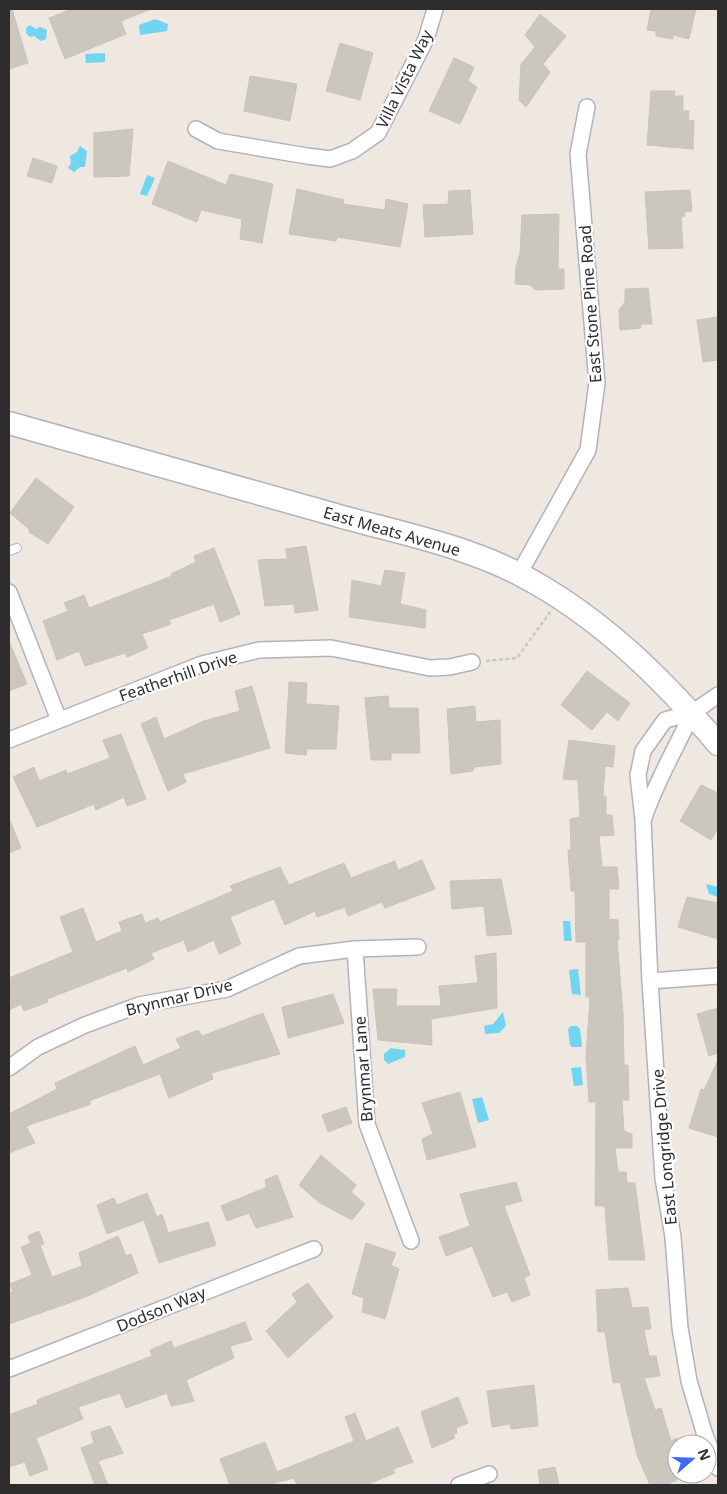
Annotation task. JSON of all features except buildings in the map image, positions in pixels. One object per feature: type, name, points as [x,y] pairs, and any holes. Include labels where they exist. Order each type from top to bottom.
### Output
[{"type":"street","name":"Villa Vista Way","points":[[196,129],[218,140],[307,156],[330,159],[352,152],[378,133],[426,39],[435,11]]},
{"type":"street","name":"East Stone Pine Road","points":[[519,574],[588,450],[597,383],[578,154],[587,107]]},
{"type":"street","name":"East Meats Avenue","points":[[9,423],[220,484],[464,551],[519,574],[562,599],[624,646],[692,713],[718,744]]},
{"type":"street","points":[[9,592],[59,720]]},
{"type":"street","name":"Featherhill Drive","points":[[9,740],[202,664],[259,650],[331,648],[430,668],[450,667],[472,662]]},
{"type":"street","points":[[692,713],[718,695]]},
{"type":"street","name":"East Longridge Drive","points":[[692,713],[665,720],[642,751],[638,775],[643,820],[650,981],[663,1178],[673,1237],[680,1328],[689,1381],[704,1432],[718,1468]]},
{"type":"street","name":"East Longridge Drive","points":[[643,820],[660,776],[679,742],[692,713]]},
{"type":"street","name":"Brynmar Drive","points":[[9,1068],[38,1046],[139,1005],[227,988],[299,956],[355,949],[418,947]]},
{"type":"street","name":"Brynmar Lane","points":[[355,949],[366,1124],[411,1241]]},
{"type":"street","points":[[650,981],[718,976]]},
{"type":"street","name":"Dodson Way","points":[[9,1369],[314,1249]]},
{"type":"street","points":[[459,1485],[489,1474]]},
{"type":"lane","points":[[9,551],[17,548]]},
{"type":"path","points":[[472,662],[516,658],[562,599]]},
{"type":"water","points":[[155,19],[168,24],[167,31],[140,35],[139,25]]},
{"type":"water","points":[[30,25],[36,29],[40,27],[47,30],[46,39],[41,41],[34,36],[30,37],[26,33],[26,28]]},
{"type":"water","points":[[105,53],[105,62],[86,63],[85,54]]},
{"type":"water","points":[[80,146],[87,151],[85,167],[80,167],[74,172],[68,168],[71,163],[70,156],[77,152]]},
{"type":"water","points":[[147,175],[155,178],[147,196],[140,194]]},
{"type":"water","points":[[706,884],[718,887],[718,897],[709,894]]},
{"type":"water","points":[[563,921],[570,921],[572,941],[564,941]]},
{"type":"water","points":[[578,969],[581,995],[572,994],[569,970]]},
{"type":"water","points":[[503,1012],[506,1026],[499,1033],[485,1034],[484,1026],[493,1024]]},
{"type":"water","points":[[571,1026],[577,1026],[580,1029],[582,1047],[572,1047],[570,1045],[568,1029]]},
{"type":"water","points":[[391,1048],[405,1050],[405,1057],[388,1064],[384,1060],[384,1054]]},
{"type":"water","points":[[581,1067],[583,1085],[574,1086],[571,1068]]},
{"type":"water","points":[[482,1097],[489,1120],[478,1123],[472,1099]]}]
